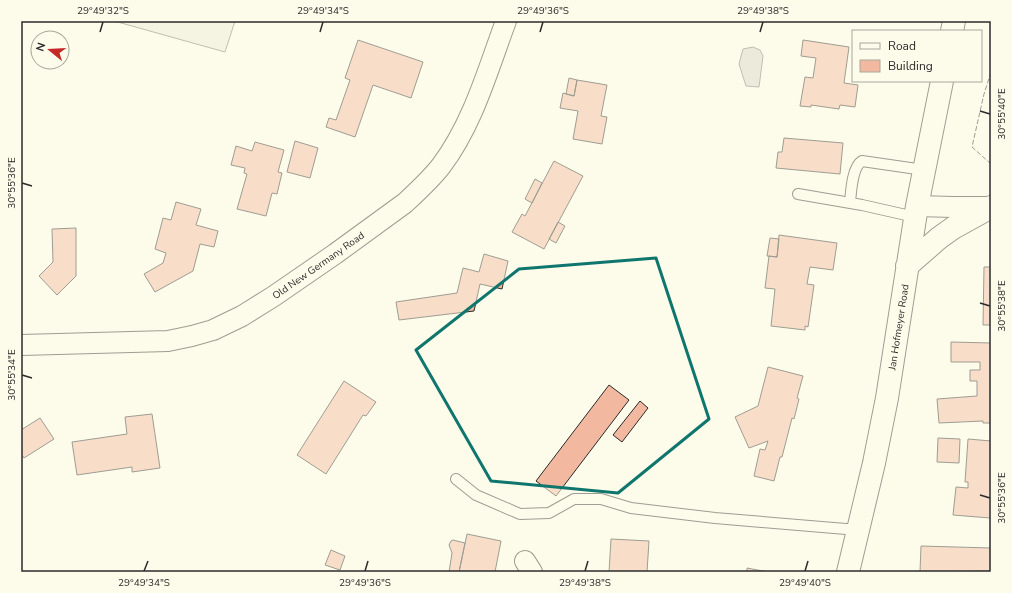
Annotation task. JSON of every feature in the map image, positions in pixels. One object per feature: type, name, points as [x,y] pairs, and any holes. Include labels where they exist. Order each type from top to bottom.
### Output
[{"type":"street","name":"Old New Germany Road","points":[[21,345],[168,341],[213,330],[242,316],[274,296],[405,203],[442,165],[458,140],[475,103],[506,21]]},
{"type":"street","name":"Jan Hofmeyer Road","points":[[848,572],[874,463],[887,398],[916,211],[942,82]]},
{"type":"street","points":[[916,211],[953,207],[991,207]]},
{"type":"street","points":[[907,266],[938,238],[991,207]]},
{"type":"lane","points":[[850,203],[855,172],[859,163],[862,161],[924,170]]},
{"type":"lane","points":[[798,194],[850,203],[916,211]]},
{"type":"lane","points":[[456,479],[476,495],[520,514],[549,512],[574,499],[601,499],[631,508],[715,518],[858,530]]},
{"type":"highlighted area","points":[[656,258],[709,419],[618,493],[491,481],[416,350],[519,269]]},
{"type":"shaded area","points":[[114,21],[235,21],[225,52]]},
{"type":"shaded area","points":[[753,47],[760,50],[763,56],[759,87],[746,86],[739,64],[743,49]]},
{"type":"building","points":[[358,40],[423,62],[411,98],[373,85],[355,137],[326,127],[329,118],[336,120],[350,80],[345,78]]},
{"type":"building","points":[[803,40],[849,47],[844,83],[858,85],[855,107],[840,105],[839,109],[811,105],[811,107],[800,106],[805,77],[813,78],[816,58],[801,56]]},
{"type":"building","points":[[569,78],[577,80],[574,96],[566,94]]},
{"type":"building","points":[[577,80],[607,85],[601,116],[607,117],[602,144],[573,139],[578,111],[560,108],[563,93],[574,96]]},
{"type":"building","points":[[784,138],[843,143],[840,174],[776,168],[778,152],[782,152]]},
{"type":"building","points":[[295,141],[318,148],[310,178],[287,172]]},
{"type":"building","points":[[255,142],[284,150],[278,172],[282,173],[277,194],[272,193],[266,216],[237,209],[247,174],[244,173],[245,168],[231,165],[236,146],[252,151]]},
{"type":"building","points":[[554,161],[583,176],[544,249],[512,232],[522,214],[525,216]]},
{"type":"building","points":[[535,179],[542,183],[532,203],[525,199]]},
{"type":"building","points":[[176,202],[201,209],[196,225],[218,231],[214,247],[200,244],[193,271],[155,292],[144,274],[163,263],[166,253],[155,249],[163,218],[171,220]]},
{"type":"building","points":[[558,222],[565,226],[556,243],[549,239]]},
{"type":"building","points":[[76,228],[76,276],[57,295],[39,276],[53,262],[52,229]]},
{"type":"building","points":[[779,235],[837,243],[833,270],[810,267],[807,284],[814,285],[808,327],[805,326],[805,330],[771,326],[775,289],[765,288],[769,256],[777,257]]},
{"type":"building","points":[[770,238],[779,239],[777,257],[767,256]]},
{"type":"building","points":[[484,254],[508,261],[502,289],[480,284],[474,311],[399,320],[396,302],[457,293],[463,268],[479,272]]},
{"type":"building","points":[[984,267],[991,267],[991,325],[983,325]]},
{"type":"building","points":[[951,342],[991,343],[991,423],[983,423],[983,421],[939,423],[937,399],[977,396],[977,381],[970,381],[970,370],[980,370],[980,362],[951,362]]},
{"type":"building","points":[[768,367],[803,376],[797,398],[799,399],[794,419],[792,418],[774,481],[754,476],[760,449],[765,450],[768,441],[749,448],[735,417],[758,406]]},
{"type":"building","points":[[344,381],[376,402],[366,416],[363,415],[326,474],[297,455]]},
{"type":"building","points":[[609,385],[629,400],[556,496],[536,481]]},
{"type":"building","points":[[640,401],[648,408],[622,442],[613,435]]},
{"type":"building","points":[[152,414],[160,468],[132,472],[132,467],[77,475],[72,442],[127,434],[125,417]]},
{"type":"building","points":[[40,418],[54,439],[24,458],[21,454],[21,430]]},
{"type":"building","points":[[938,438],[960,439],[959,463],[937,462]]},
{"type":"building","points":[[968,439],[991,441],[990,518],[953,515],[956,487],[968,488],[968,482],[965,482]]},
{"type":"building","points":[[467,534],[501,541],[495,572],[459,572]]},
{"type":"building","points":[[611,539],[649,541],[647,572],[609,572]]},
{"type":"building","points":[[453,540],[465,543],[459,572],[449,572],[452,553],[449,545]]},
{"type":"building","points":[[921,546],[991,548],[991,571],[920,572]]},
{"type":"building","points":[[331,550],[345,556],[340,570],[325,565]]},
{"type":"building","points":[[747,568],[768,572],[747,572]]},
{"type":"fence","points":[[991,72],[984,94],[972,147],[991,164]]}]
